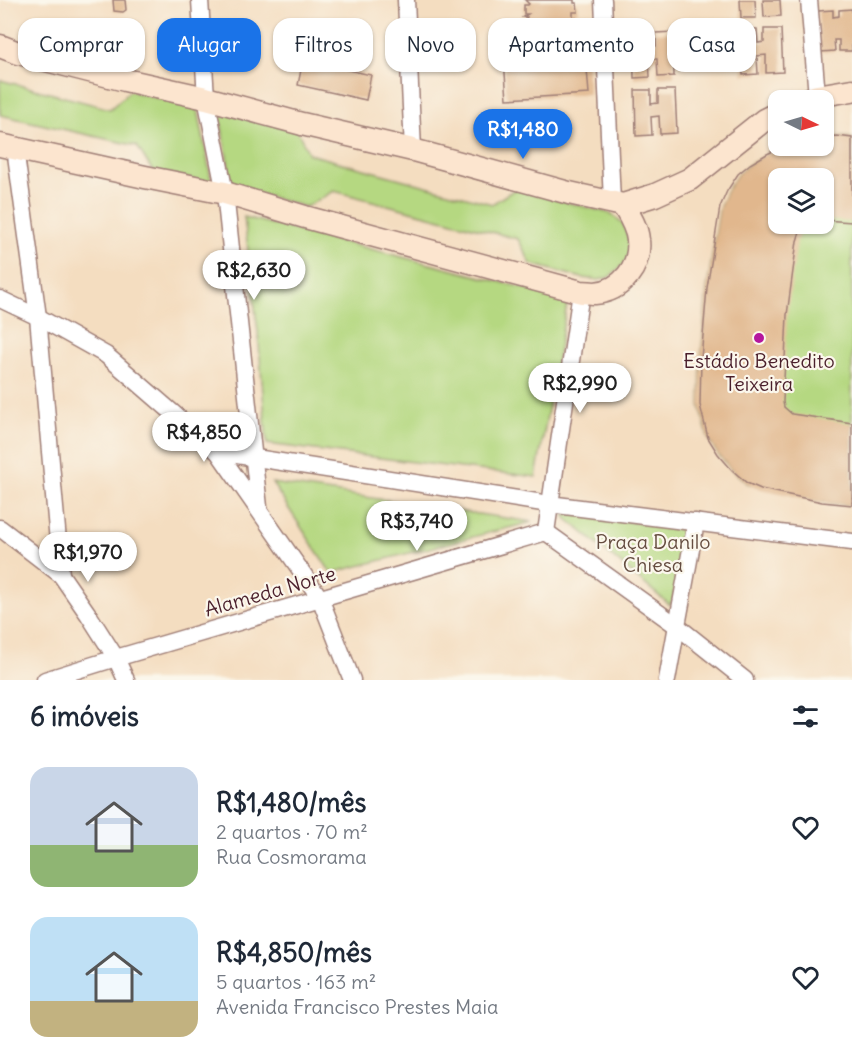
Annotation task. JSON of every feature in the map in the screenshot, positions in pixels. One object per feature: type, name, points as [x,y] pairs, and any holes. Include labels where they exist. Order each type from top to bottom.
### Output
[{"type":"main road","points":[[0,46],[60,64],[206,98],[302,124],[413,150],[569,193],[618,203],[655,195],[690,179],[768,118]]},
{"type":"main road","points":[[834,94],[852,90]]},
{"type":"main road","points":[[8,147],[225,193],[581,292],[596,293],[613,288],[623,282],[632,270],[638,255],[638,239],[634,224],[618,203]]},
{"type":"street","points":[[200,0],[206,98],[225,193],[259,511]]},
{"type":"street","points":[[406,0],[413,150]]},
{"type":"street","points":[[603,0],[618,203]]},
{"type":"street","points":[[809,0],[812,90]]},
{"type":"street","points":[[8,147],[38,317],[61,575]]},
{"type":"street","points":[[581,292],[546,532],[677,626],[745,680]]},
{"type":"street","points":[[0,299],[38,317],[106,355],[218,452],[320,598],[352,680]]},
{"type":"street","points":[[218,452],[549,504],[852,542]]},
{"type":"street","points":[[666,680],[696,522]]},
{"type":"street","points":[[0,528],[61,575],[116,658],[126,680]]},
{"type":"street","name":"Alameda Norte","points":[[45,680],[546,532]]},
{"type":"green space","points":[[0,80],[110,109],[130,91],[198,109],[212,184],[152,170],[137,146],[0,115]]},
{"type":"green space","points":[[219,111],[297,130],[309,154],[492,204],[515,189],[609,213],[623,223],[630,251],[625,263],[609,277],[599,280],[582,278],[531,264],[518,239],[334,191],[306,207],[232,186]]},
{"type":"green space","name":"Estádio Benedito Teixeira","points":[[834,136],[852,138],[852,505],[822,502],[747,483],[718,454],[708,438],[700,405],[707,288],[720,207],[738,174],[750,164],[768,154],[834,156]]},
{"type":"green space","points":[[244,217],[568,299],[536,477],[267,444],[258,332]]},
{"type":"green space","points":[[272,483],[532,522],[331,573]]},
{"type":"green space","name":"Praça Danilo Chiesa","points":[[563,513],[678,528],[685,532],[670,605],[567,519]]},
{"type":"building","points":[[113,0],[125,0],[126,10],[114,11]]},
{"type":"building","points":[[525,0],[574,0],[574,3],[577,3],[578,12],[573,12],[573,18],[523,17],[528,14],[524,14],[524,5],[529,4]]},
{"type":"building","points":[[740,0],[755,0],[756,18],[741,18]]},
{"type":"building","points":[[763,0],[780,0],[781,16],[764,17]]},
{"type":"building","points":[[852,9],[852,51],[839,51],[839,40],[834,40],[835,51],[820,52],[818,11],[833,10],[833,17],[839,16],[839,10]]},
{"type":"building","points":[[756,29],[758,43],[764,42],[764,29],[781,29],[783,72],[766,73],[766,55],[757,56],[758,74],[743,75],[743,72],[756,72]]},
{"type":"building","points":[[667,32],[667,72],[674,72],[674,76],[658,77],[657,59],[655,59],[656,33]]},
{"type":"building","points":[[301,72],[357,72],[371,75],[366,100],[298,85]]},
{"type":"building","points":[[505,72],[587,72],[589,94],[507,99]]},
{"type":"building","points":[[634,72],[650,72],[650,77],[634,78]]},
{"type":"building","points":[[635,90],[651,90],[651,104],[658,103],[658,90],[675,90],[677,133],[660,134],[659,116],[651,117],[652,135],[636,136]]},
{"type":"building","name":"Estádio Benedito Teixeira","points":[[834,136],[852,138],[852,222],[834,221],[834,168],[768,168],[768,234],[799,234],[787,315],[784,407],[792,414],[852,423],[852,505],[822,502],[761,489],[747,483],[718,454],[708,438],[700,405],[707,288],[720,207],[727,191],[738,174],[768,154],[768,156],[834,156]]},
{"type":"place","name":"Estádio Benedito Teixeira","points":[[759,338]]}]
